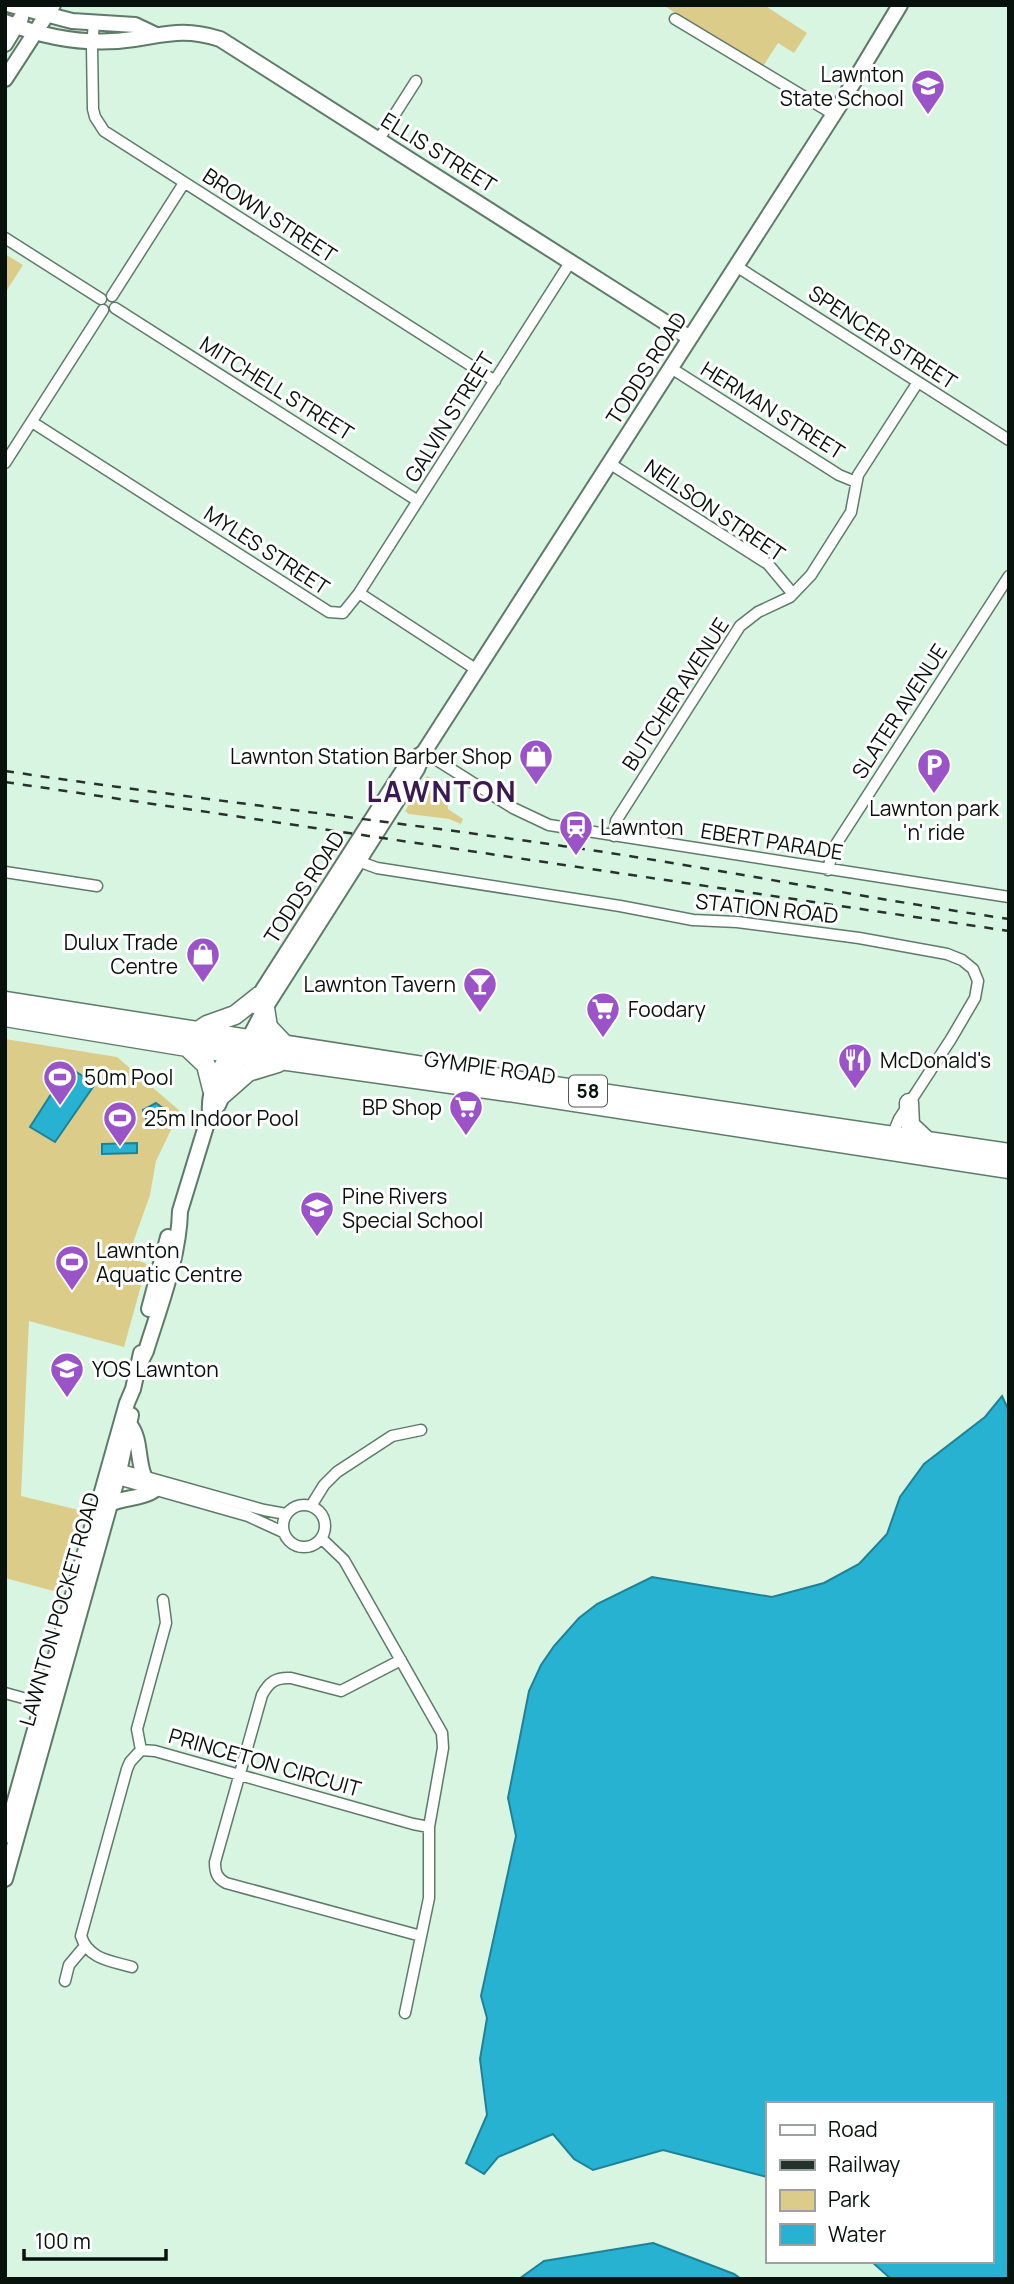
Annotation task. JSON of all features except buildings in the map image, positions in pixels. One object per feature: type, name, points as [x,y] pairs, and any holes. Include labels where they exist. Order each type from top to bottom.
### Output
[{"type":"highway","name":"GYMPIE ROAD","points":[[5,1001],[198,1031],[239,1046]]},
{"type":"highway","points":[[187,1047],[206,1065],[218,1092],[285,1052],[268,1027],[262,1002],[198,1031]]},
{"type":"highway","name":"GYMPIE ROAD","points":[[5,1017],[187,1047],[239,1046],[285,1052],[891,1144],[1009,1169]]},
{"type":"highway","points":[[909,1103],[910,1125],[927,1141]]},
{"type":"highway","name":"GYMPIE ROAD","points":[[891,1144],[927,1141],[1009,1153]]},
{"type":"street","name":"ELLIS STREET","points":[[11,5],[50,10],[94,23],[135,25],[155,34]]},
{"type":"street","points":[[5,44],[11,24],[28,7]]},
{"type":"street","name":"TODDS ROAD","points":[[239,1046],[262,1002],[353,859],[408,763],[424,752],[477,670],[833,114],[895,7]]},
{"type":"street","points":[[5,79],[50,10]]},
{"type":"street","points":[[675,19],[833,114]]},
{"type":"street","name":"BROWN STREET","points":[[94,23],[92,100],[95,117],[113,137],[495,381]]},
{"type":"street","name":"ELLIS STREET","points":[[11,24],[65,39],[92,41],[192,32],[220,39],[690,338]]},
{"type":"street","points":[[379,139],[416,81]]},
{"type":"street","points":[[113,296],[184,183]]},
{"type":"street","points":[[5,238],[101,299]]},
{"type":"street","name":"GALVIN STREET","points":[[359,593],[570,261]]},
{"type":"street","name":"SPENCER STREET","points":[[736,266],[1009,440]]},
{"type":"street","points":[[103,310],[100,306],[101,299],[105,295],[113,296]]},
{"type":"street","points":[[103,310],[115,308],[113,296]]},
{"type":"street","name":"MITCHELL STREET","points":[[115,308],[418,501]]},
{"type":"street","points":[[5,463],[103,310]]},
{"type":"street","name":"HERMAN STREET","points":[[671,368],[839,475],[856,482]]},
{"type":"street","name":"BUTCHER AVENUE","points":[[614,836],[617,820],[737,630],[750,617],[793,594],[811,575],[852,512],[856,482],[918,382]]},
{"type":"street","name":"MYLES STREET","points":[[32,422],[329,612],[343,614],[359,593],[477,670]]},
{"type":"street","name":"NEILSON STREET","points":[[609,463],[768,564],[793,594]]},
{"type":"street","name":"SLATER AVENUE","points":[[828,870],[833,849],[1009,576]]},
{"type":"street","name":"EBERT PARADE","points":[[424,752],[534,820],[557,827],[1009,897]]},
{"type":"street","name":"STATION ROAD","points":[[353,859],[377,869],[693,920],[737,922],[859,939],[955,957],[968,964],[975,974],[978,981],[975,998],[899,1119],[891,1144]]},
{"type":"street","points":[[5,872],[97,886]]},
{"type":"street","name":"LAWNTON POCKET ROAD","points":[[5,1836],[110,1504],[127,1403],[141,1361],[157,1276],[172,1222],[180,1211],[209,1113],[209,1101],[218,1092],[239,1046]]},
{"type":"street","name":"LAWNTON POCKET ROAD","points":[[5,1879],[48,1705],[113,1475],[130,1425],[133,1390]]},
{"type":"street","points":[[130,1425],[136,1433],[140,1466],[144,1476]]},
{"type":"street","points":[[311,1506],[324,1485],[337,1472],[392,1436],[421,1430]]},
{"type":"street","points":[[113,1475],[125,1471],[286,1514]]},
{"type":"street","points":[[113,1475],[153,1491],[248,1516],[283,1532],[291,1543],[304,1548],[321,1538],[325,1522],[320,1512],[311,1506],[300,1505],[286,1514],[283,1532]]},
{"type":"street","points":[[110,1504],[153,1491]]},
{"type":"street","points":[[321,1538],[344,1560],[442,1733],[443,1748],[429,1827],[429,1898],[405,2012]]},
{"type":"street","points":[[141,1750],[137,1729],[166,1623],[163,1600]]},
{"type":"street","points":[[401,1660],[341,1691],[283,1677],[270,1683],[262,1695],[215,1862],[216,1875],[220,1880],[421,1936]]},
{"type":"street","points":[[5,1693],[48,1705]]},
{"type":"street","name":"PRINCETON CIRCUIT","points":[[85,1946],[80,1936],[81,1928],[127,1769],[141,1750],[156,1751],[429,1827]]},
{"type":"street","points":[[65,1981],[69,1965],[85,1946],[96,1956],[132,1967]]},
{"type":"green space","points":[[663,5],[764,5],[807,33],[794,53],[778,43],[762,68]]},
{"type":"green space","points":[[5,254],[23,265],[5,293]]},
{"type":"green space","points":[[427,776],[445,785],[448,809],[463,819],[461,824],[449,819],[409,814],[405,811]]},
{"type":"green space","name":"Lawnton Aquatic Centre","points":[[5,1039],[117,1057],[180,1111],[156,1161],[150,1195],[128,1257],[147,1264],[124,1347],[29,1321],[21,1496],[83,1511],[61,1593],[5,1578]]},
{"type":"water","name":"50m Pool","points":[[67,1066],[95,1084],[55,1142],[30,1127]]},
{"type":"water","points":[[156,1103],[167,1111],[162,1125],[147,1121],[143,1110]]},
{"type":"water","name":"25m Indoor Pool","points":[[137,1143],[137,1153],[102,1154],[102,1144]]},
{"type":"water","points":[[1002,1396],[1009,1411],[1009,2279],[891,2279],[873,2263],[993,2263],[993,2102],[766,2102],[766,2177],[663,2150],[593,2170],[574,2159],[553,2134],[498,2157],[484,2174],[466,2163],[487,2115],[480,2059],[487,2018],[481,1996],[516,1836],[508,1798],[529,1691],[541,1665],[554,1646],[579,1618],[597,1604],[652,1577],[772,1597],[824,1583],[859,1564],[887,1534],[900,1497],[924,1464],[985,1417]]},
{"type":"water","points":[[653,2243],[741,2279],[519,2279],[544,2261]]},
{"type":"railway","points":[[5,771],[597,851],[1009,919]]},
{"type":"railway","points":[[5,782],[1009,931]]},
{"type":"place","name":"Lawnton State School","points":[[928,116]]},
{"type":"place","name":"Lawnton Station Barber Shop","points":[[536,786]]},
{"type":"place","name":"Lawnton park 'n' ride","points":[[934,795]]},
{"type":"place","name":"Lawnton","points":[[576,857]]},
{"type":"place","name":"Dulux Trade Centre","points":[[203,984]]},
{"type":"place","name":"Lawnton Tavern","points":[[480,1014]]},
{"type":"place","name":"Foodary","points":[[603,1039]]},
{"type":"place","name":"McDonald's","points":[[855,1090]]},
{"type":"place","name":"50m Pool","points":[[60,1107]]},
{"type":"place","name":"BP Shop","points":[[466,1137]]},
{"type":"place","name":"25m Indoor Pool","points":[[120,1148]]},
{"type":"place","name":"Pine Rivers Special School","points":[[317,1238]]},
{"type":"place","name":"Lawnton Aquatic Centre","points":[[72,1292]]},
{"type":"place","name":"YOS Lawnton","points":[[67,1399]]},
{"type":"district","name":"LAWNTON","points":[[442,791]]}]
